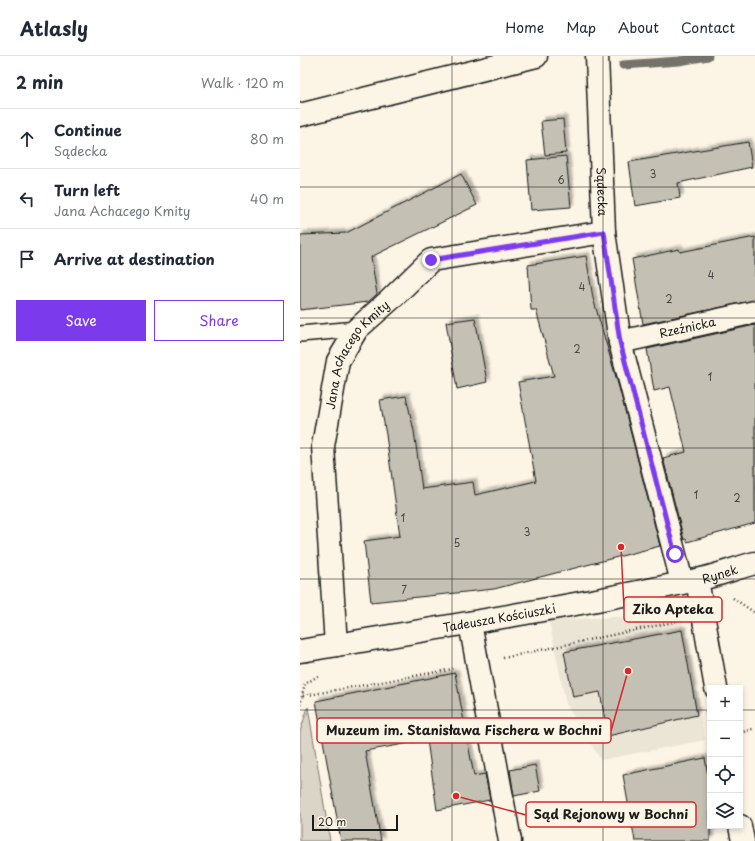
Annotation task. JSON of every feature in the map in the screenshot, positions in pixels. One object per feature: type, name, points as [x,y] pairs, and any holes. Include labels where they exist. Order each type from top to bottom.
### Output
[{"type":"street","points":[[300,115],[536,56]]},
{"type":"street","name":"Sądecka","points":[[597,56],[604,232],[620,342],[690,581]]},
{"type":"street","name":"Jana Achacego Kmity","points":[[336,645],[323,446],[338,361],[357,329],[391,299],[431,260],[604,232]]},
{"type":"street","name":"Rzeźnicka","points":[[620,342],[755,312]]},
{"type":"street","name":"Rynek","points":[[715,685],[690,581],[755,563]]},
{"type":"street","name":"Tadeusza Kościuszki","points":[[300,651],[470,623],[690,581]]},
{"type":"street","points":[[470,623],[510,841]]},
{"type":"street","points":[[741,829],[743,841]]},
{"type":"lane","points":[[300,334],[357,329]]},
{"type":"path","points":[[733,598],[755,613]]},
{"type":"path","points":[[502,658],[684,620]]},
{"type":"path","points":[[302,696],[454,669]]},
{"type":"path","points":[[705,708],[707,721]]},
{"type":"path","points":[[743,731],[755,728]]},
{"type":"shaded area","points":[[681,614],[705,740],[601,760],[566,704],[549,620]]},
{"type":"shaded area","points":[[308,707],[330,841],[300,841],[300,732]]},
{"type":"building","points":[[563,119],[566,153],[545,155],[541,121]]},
{"type":"building","points":[[748,142],[752,167],[678,183],[680,198],[635,206],[629,162]]},
{"type":"building","points":[[566,156],[571,207],[531,210],[527,160]]},
{"type":"building","points":[[461,174],[477,205],[371,257],[377,294],[368,302],[300,310],[300,235],[346,233]]},
{"type":"building","points":[[755,237],[755,300],[643,324],[632,259],[679,249],[680,252]]},
{"type":"building","points":[[586,256],[593,298],[620,391],[660,546],[494,589],[371,602],[364,541],[400,536],[380,400],[406,396],[414,431],[422,489],[473,482],[475,495],[536,481],[518,382],[554,376],[536,310],[531,310],[528,265]]},
{"type":"building","points":[[475,318],[487,382],[457,389],[446,322]]},
{"type":"building","points":[[755,325],[755,523],[687,542],[686,539],[684,540],[663,458],[686,452],[670,387],[654,391],[647,349]]},
{"type":"building","points":[[682,630],[697,715],[608,736],[600,692],[573,697],[564,652]]},
{"type":"building","points":[[455,673],[474,776],[485,774],[490,800],[437,810],[427,740],[365,751],[381,841],[341,841],[316,701]]},
{"type":"building","points":[[705,758],[707,770],[707,829],[710,829],[710,841],[635,841],[623,775]]},
{"type":"building","points":[[535,765],[540,791],[514,796],[510,770]]},
{"type":"waterway","points":[[623,65],[679,61],[708,56]]},
{"type":"place","name":"Ziko Apteka","points":[[621,547]]},
{"type":"place","name":"Muzeum im. Stanisława Fischera w Bochni","points":[[628,671]]},
{"type":"place","name":"Sąd Rejonowy w Bochni","points":[[456,796]]},
{"type":"route","points":[[431,260],[604,232],[620,342],[675,554]]}]
